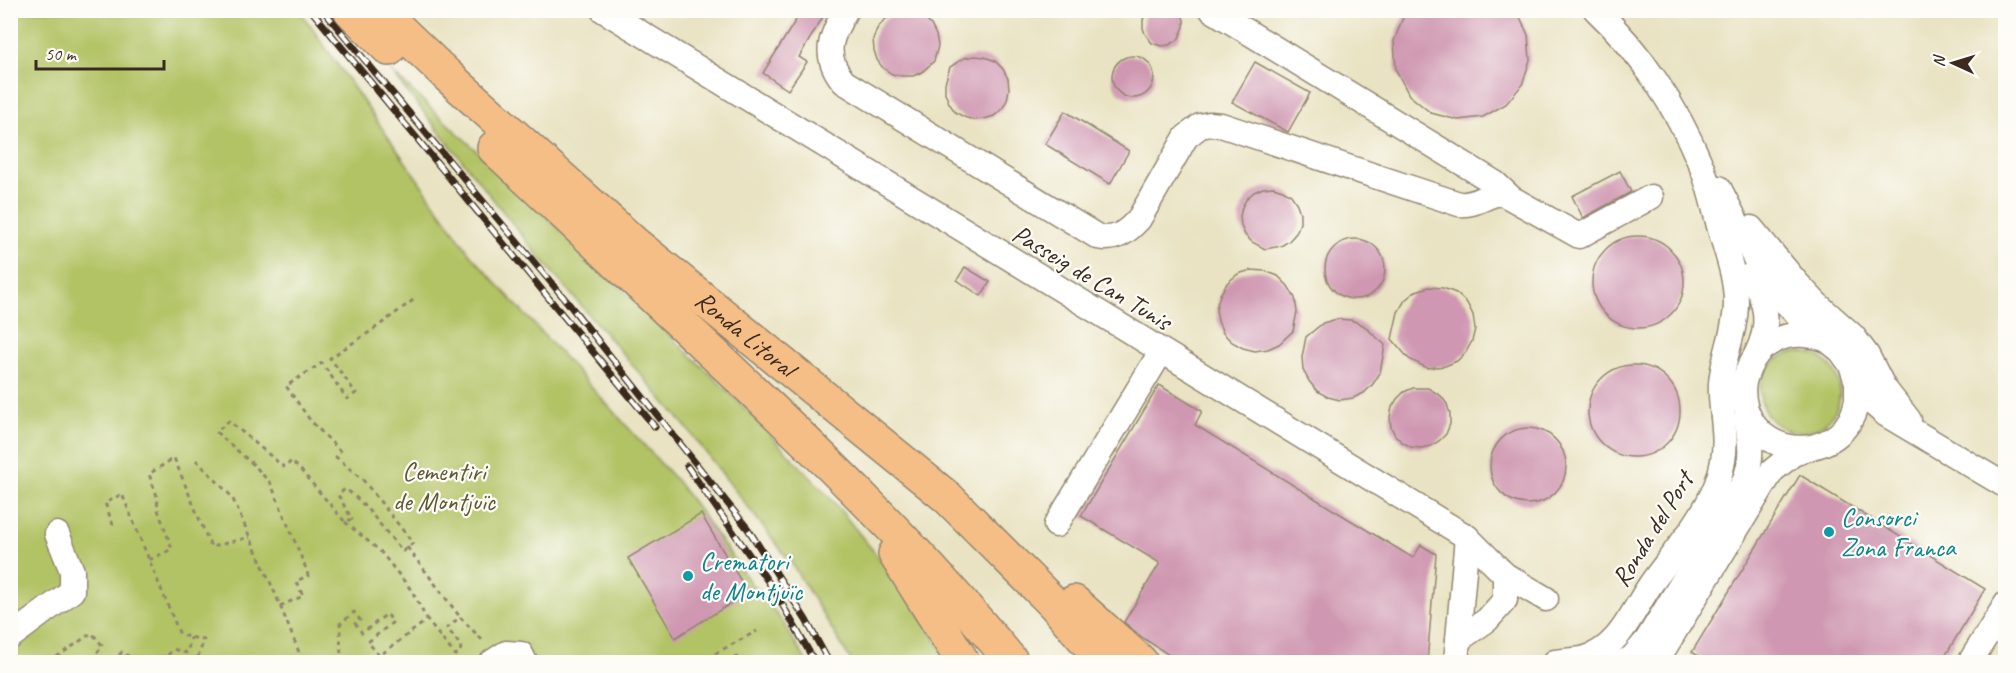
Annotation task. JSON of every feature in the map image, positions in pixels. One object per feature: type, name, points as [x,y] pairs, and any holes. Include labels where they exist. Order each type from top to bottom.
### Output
[{"type":"highway","name":"Ronda Litoral","points":[[350,10],[742,333],[948,498],[1054,604],[1104,663]]},
{"type":"highway","name":"Ronda Litoral","points":[[380,10],[441,84],[849,484],[940,580],[1012,663]]},
{"type":"highway","points":[[849,484],[963,663]]},
{"type":"highway","points":[[948,498],[1041,573],[1141,663]]},
{"type":"street","name":"Passeig de Can Tunis","points":[[603,10],[1467,537],[1505,575],[1546,599]]},
{"type":"street","points":[[846,10],[832,35],[830,46],[834,66],[844,82],[1098,237],[1107,239],[1116,237],[1131,227],[1138,219],[1186,137],[1200,126],[1210,124],[1221,125],[1459,204],[1478,202],[1496,193],[1508,195]]},
{"type":"street","points":[[1212,10],[1495,183],[1508,195],[1579,236],[1651,197]]},
{"type":"street","points":[[1596,10],[1612,25],[1646,67],[1676,116],[1701,164],[1752,275],[1764,303],[1767,328],[1754,358]]},
{"type":"street","points":[[1714,192],[1773,289],[1788,306],[1841,351],[1851,365],[1857,382],[1872,402],[1885,414],[2006,486]]},
{"type":"street","points":[[1714,192],[1789,275],[1861,345],[1884,388],[1920,434]]},
{"type":"street","name":"Ronda del Port","points":[[1590,661],[1618,637],[1651,584],[1686,537],[1709,500],[1724,457],[1721,382],[1733,330],[1736,303],[1730,260],[1714,192]]},
{"type":"street","points":[[1809,448],[1791,448],[1774,443],[1760,433],[1749,418],[1744,402],[1743,384],[1754,358],[1759,351],[1774,340],[1792,334],[1810,334],[1827,340]]},
{"type":"street","points":[[1056,525],[1161,352]]},
{"type":"street","points":[[1656,663],[1772,471],[1793,454],[1827,442],[1841,432],[1852,417],[1857,400],[1857,382]]},
{"type":"street","name":"Ronda del Port","points":[[1623,663],[1632,658],[1647,640],[1744,482],[1751,456],[1744,402]]},
{"type":"street","points":[[10,638],[72,591],[72,571],[57,534]]},
{"type":"street","points":[[1457,652],[1467,537]]},
{"type":"street","points":[[1457,652],[1505,600],[1505,575]]},
{"type":"street","points":[[1970,663],[2006,604]]},
{"type":"street","points":[[492,663],[506,653],[521,654],[525,663]]},
{"type":"street","points":[[1555,663],[1590,661]]},
{"type":"path","points":[[345,522],[352,519],[338,495],[345,489],[354,494],[403,551],[413,543],[363,480],[336,457],[340,451],[310,420],[286,386],[322,363],[347,399],[356,393],[330,358],[416,298]]},
{"type":"path","points":[[280,606],[303,596],[296,581],[308,576],[271,484],[255,466],[216,432],[229,422],[285,468],[291,461],[345,522],[380,551],[412,591],[427,620],[455,655],[460,653],[461,646],[447,628],[460,617]]},
{"type":"path","points":[[149,560],[172,549],[157,507],[158,499],[149,474],[174,458],[211,547],[250,537]]},
{"type":"path","points":[[196,460],[232,497],[303,663]]},
{"type":"path","points":[[113,525],[105,503],[122,494],[180,635],[204,640],[196,663]]},
{"type":"path","points":[[407,547],[460,617],[484,644],[490,639]]},
{"type":"path","points":[[340,663],[340,624],[354,612],[360,620],[355,623],[362,633],[387,614],[393,622],[368,642],[379,656],[427,620]]},
{"type":"path","points":[[740,663],[737,657],[723,663],[716,653],[757,631]]},
{"type":"path","points":[[50,663],[92,633],[102,645],[92,663]]},
{"type":"path","points":[[184,663],[191,637]]},
{"type":"path","points":[[162,663],[173,649],[187,653]]},
{"type":"path","points":[[113,663],[122,652],[130,657],[127,663]]},
{"type":"green space","name":"Cementiri de Montjuïc","points":[[10,11],[300,11],[470,254],[675,479],[754,588],[756,587],[784,624],[807,662],[11,662]]},
{"type":"green space","points":[[390,70],[522,193],[741,404],[832,500],[897,580],[950,662],[852,662],[792,564],[686,427],[540,258]]},
{"type":"green space","points":[[1800,352],[1815,355],[1828,364],[1837,377],[1840,392],[1837,407],[1828,420],[1815,429],[1800,432],[1785,429],[1772,420],[1763,407],[1760,392],[1763,377],[1772,364],[1785,355]]},
{"type":"building","points":[[802,10],[827,10],[799,57],[807,62],[788,90],[763,73]]},
{"type":"building","points":[[1147,10],[1180,10],[1184,27],[1178,40],[1162,46],[1152,43],[1143,28]]},
{"type":"building","points":[[1408,10],[1517,10],[1528,35],[1530,60],[1522,85],[1506,104],[1483,117],[1458,120],[1431,113],[1409,95],[1396,70],[1394,41]]},
{"type":"building","points":[[903,12],[914,13],[924,18],[936,35],[938,46],[934,61],[922,72],[913,76],[892,74],[883,68],[874,50],[873,39],[877,29],[884,20]]},
{"type":"building","points":[[975,56],[995,61],[1003,69],[1008,79],[1009,89],[1002,109],[994,116],[974,120],[955,112],[945,93],[945,83],[950,67],[964,58]]},
{"type":"building","points":[[1133,56],[1148,62],[1154,77],[1148,92],[1133,98],[1118,92],[1112,77],[1118,62]]},
{"type":"building","points":[[1255,62],[1310,93],[1288,132],[1232,102]]},
{"type":"building","points":[[1065,111],[1129,151],[1110,184],[1045,144]]},
{"type":"building","points":[[1620,171],[1631,192],[1583,218],[1572,196]]},
{"type":"building","points":[[1273,187],[1291,195],[1300,213],[1300,223],[1296,233],[1289,241],[1281,246],[1265,249],[1245,235],[1240,216],[1247,198],[1263,188]]},
{"type":"building","points":[[1638,236],[1655,240],[1670,250],[1680,265],[1684,282],[1680,299],[1670,314],[1655,324],[1638,328],[1621,324],[1606,314],[1596,299],[1592,282],[1596,265],[1606,250],[1621,240]]},
{"type":"building","points":[[1349,239],[1361,239],[1372,244],[1380,252],[1385,269],[1383,281],[1372,294],[1361,299],[1349,299],[1338,294],[1330,286],[1325,275],[1325,263],[1330,252],[1338,244]]},
{"type":"building","points":[[965,267],[990,282],[981,296],[957,280]]},
{"type":"building","points":[[1251,270],[1265,271],[1278,276],[1295,298],[1297,312],[1293,331],[1279,344],[1255,351],[1232,342],[1223,333],[1216,309],[1227,283],[1238,274]]},
{"type":"building","points":[[1429,287],[1443,288],[1456,293],[1467,303],[1473,315],[1475,329],[1466,352],[1457,361],[1445,366],[1427,368],[1409,359],[1392,339],[1398,312],[1405,300],[1416,291]]},
{"type":"building","points":[[1337,319],[1351,320],[1363,325],[1385,345],[1380,373],[1373,384],[1364,393],[1340,400],[1317,391],[1303,370],[1302,357],[1306,337],[1323,323]]},
{"type":"building","points":[[1634,365],[1651,369],[1666,379],[1676,394],[1680,411],[1676,428],[1666,443],[1651,453],[1634,457],[1617,453],[1602,443],[1592,428],[1588,411],[1592,394],[1602,379],[1617,369]]},
{"type":"building","points":[[1159,385],[1202,411],[1195,425],[1342,515],[1413,558],[1421,545],[1436,554],[1427,663],[1181,663],[1143,638],[1124,622],[1160,563],[1081,516]]},
{"type":"building","points":[[1413,388],[1428,388],[1441,396],[1447,404],[1450,424],[1446,434],[1431,446],[1411,447],[1395,435],[1391,427],[1392,407],[1404,392]]},
{"type":"building","points":[[1528,428],[1543,431],[1555,439],[1563,451],[1566,466],[1563,481],[1555,493],[1543,501],[1528,504],[1513,501],[1501,493],[1493,481],[1490,466],[1493,451],[1501,439],[1513,431]]},
{"type":"building","name":"Consorci Zona Franca","points":[[1800,475],[1985,589],[1941,663],[1709,663],[1692,652]]},
{"type":"building","name":"Crematori de Montjuïc","points":[[701,514],[748,593],[675,638],[628,558]]},
{"type":"railway","points":[[311,10],[655,427]]},
{"type":"railway","points":[[323,10],[564,298],[748,529],[806,620],[829,662]]},
{"type":"railway","points":[[687,466],[774,590],[815,662]]},
{"type":"place","name":"Consorci Zona Franca","points":[[1829,532]]},
{"type":"place","name":"Crematori de Montjuïc","points":[[688,576]]}]
